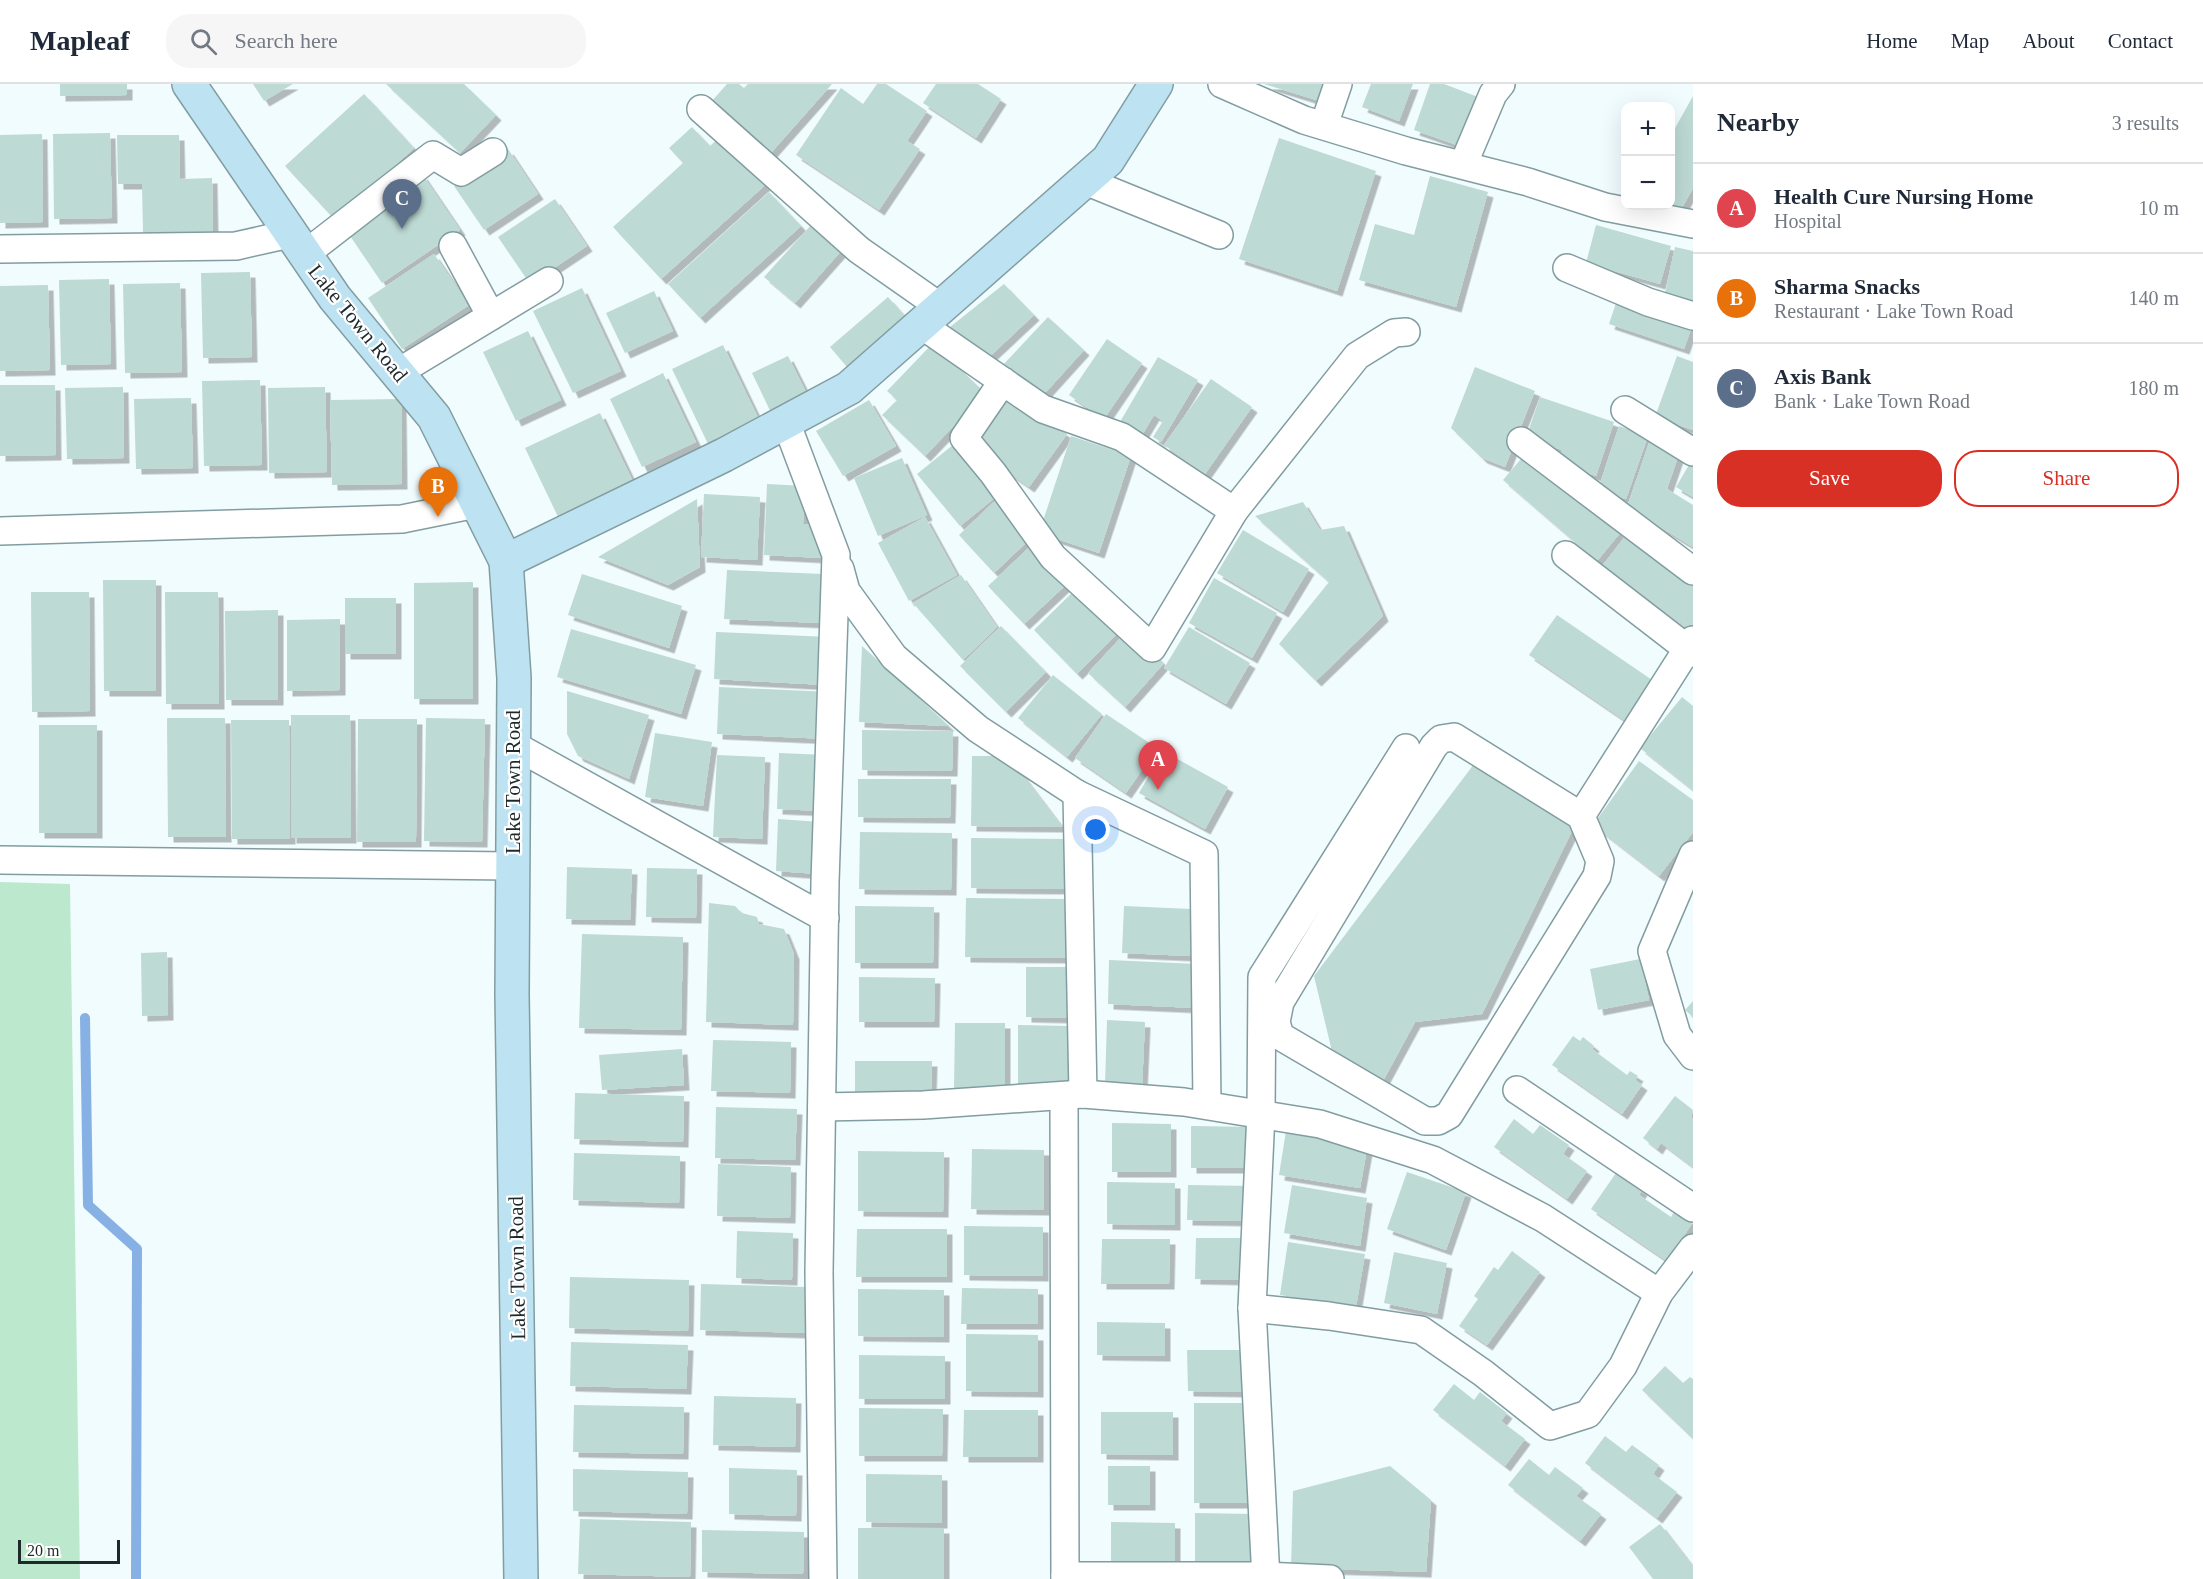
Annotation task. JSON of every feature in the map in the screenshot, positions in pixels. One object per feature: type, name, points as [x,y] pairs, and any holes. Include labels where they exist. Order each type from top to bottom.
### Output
[{"type":"street","name":"Lake Town Road","points":[[189,84],[334,298],[435,417],[506,561],[514,678],[512,866],[521,1579]]},
{"type":"street","points":[[506,561],[786,422],[849,388],[929,315],[1108,160],[1156,84]]},
{"type":"street","points":[[1222,84],[1304,120],[1528,182],[1605,207],[1693,224]]},
{"type":"street","points":[[1324,125],[1338,84]]},
{"type":"street","points":[[1462,165],[1493,94],[1501,84]]},
{"type":"street","points":[[701,109],[1003,381],[1043,409],[1122,437],[1234,511]]},
{"type":"street","points":[[0,249],[297,245],[433,155],[461,172],[493,152]]},
{"type":"street","points":[[1083,180],[1218,235]]},
{"type":"street","points":[[453,246],[491,316]]},
{"type":"street","points":[[1567,268],[1648,302],[1693,316]]},
{"type":"street","points":[[397,373],[549,281]]},
{"type":"street","points":[[1003,381],[964,438],[993,473],[1053,557],[1152,648],[1234,511],[1357,356],[1394,333],[1406,332]]},
{"type":"street","points":[[1625,410],[1693,452]]},
{"type":"street","points":[[786,422],[836,555],[846,591],[894,657],[978,729],[1077,794],[1204,854],[1207,1106]]},
{"type":"street","points":[[1521,441],[1693,571]]},
{"type":"street","points":[[0,531],[402,519],[476,504]]},
{"type":"street","points":[[823,1579],[819,1272],[825,918],[836,555]]},
{"type":"street","points":[[1566,555],[1692,647],[1581,816]]},
{"type":"street","points":[[1454,738],[1581,816],[1600,861],[1597,876],[1449,1115],[1438,1121],[1425,1121],[1280,1036],[1276,1022],[1280,1002],[1434,746],[1441,739],[1454,738]]},
{"type":"street","points":[[512,744],[825,918]]},
{"type":"street","points":[[1266,1577],[1252,1308],[1261,1113],[1262,977],[1406,748]]},
{"type":"street","points":[[1077,794],[1065,1578],[1330,1579]]},
{"type":"street","points":[[1693,855],[1652,951],[1677,1035],[1693,1056]]},
{"type":"street","points":[[0,860],[512,866]]},
{"type":"street","points":[[1517,1090],[1693,1208]]},
{"type":"street","points":[[822,1107],[923,1105],[1073,1095],[1207,1106],[1320,1124],[1433,1160],[1543,1218],[1659,1293]]},
{"type":"street","points":[[1252,1308],[1329,1316],[1421,1330],[1483,1373],[1550,1426],[1588,1414],[1623,1366],[1659,1293],[1693,1248]]},
{"type":"green space","points":[[0,882],[70,884],[80,1579],[0,1579]]},
{"type":"building","points":[[60,84],[127,84],[127,95],[60,96]]},
{"type":"building","points":[[253,84],[293,84],[264,101]]},
{"type":"building","points":[[386,84],[464,84],[496,115],[460,153]]},
{"type":"building","points":[[727,84],[739,84],[744,88],[748,84],[832,84],[769,155],[710,103]]},
{"type":"building","points":[[877,84],[886,84],[927,111],[907,141],[920,149],[879,210],[796,155],[841,88],[863,104]]},
{"type":"building","points":[[936,84],[978,84],[1001,99],[976,138],[923,103]]},
{"type":"building","points":[[1264,84],[1332,84],[1326,103]]},
{"type":"building","points":[[1371,84],[1413,84],[1399,121],[1362,107]]},
{"type":"building","points":[[1430,84],[1444,84],[1486,100],[1468,149],[1414,130]]},
{"type":"building","points":[[364,94],[414,148],[335,220],[285,166]]},
{"type":"building","points":[[1693,96],[1693,188],[1678,215],[1669,210],[1675,210],[1675,128]]},
{"type":"building","points":[[692,127],[710,146],[721,136],[765,185],[661,279],[613,227],[683,163],[669,148]]},
{"type":"building","points":[[110,133],[112,218],[54,219],[53,134]]},
{"type":"building","points":[[42,134],[43,222],[0,223],[0,135]]},
{"type":"building","points":[[117,135],[179,135],[180,179],[212,178],[213,232],[143,233],[142,184],[118,184]]},
{"type":"building","points":[[1279,138],[1376,171],[1337,291],[1239,259]]},
{"type":"building","points":[[508,149],[538,194],[484,230],[454,186]]},
{"type":"building","points":[[422,174],[460,230],[382,283],[344,227]]},
{"type":"building","points":[[1430,176],[1488,192],[1456,307],[1359,280],[1375,224],[1414,235]]},
{"type":"building","points":[[769,192],[801,226],[700,318],[668,284]]},
{"type":"building","points":[[555,199],[587,246],[530,284],[498,237]]},
{"type":"building","points":[[812,224],[842,250],[795,303],[764,277]]},
{"type":"building","points":[[1596,225],[1671,246],[1660,284],[1586,263]]},
{"type":"building","points":[[1675,247],[1693,251],[1693,304],[1664,298]]},
{"type":"building","points":[[434,254],[469,305],[402,349],[368,298]]},
{"type":"building","points":[[250,272],[252,357],[203,358],[201,273]]},
{"type":"building","points":[[109,279],[111,364],[61,365],[59,280]]},
{"type":"building","points":[[180,283],[182,372],[125,373],[123,284]]},
{"type":"building","points":[[1004,284],[1034,315],[988,358],[950,327]]},
{"type":"building","points":[[48,285],[50,370],[0,371],[0,286]]},
{"type":"building","points":[[582,288],[621,371],[573,393],[533,311]]},
{"type":"building","points":[[654,291],[673,331],[625,353],[606,313]]},
{"type":"building","points":[[888,297],[911,323],[853,374],[830,347]]},
{"type":"building","points":[[1618,297],[1693,323],[1684,349],[1609,324]]},
{"type":"building","points":[[1048,317],[1084,350],[1046,392],[1002,366]]},
{"type":"building","points":[[528,331],[561,400],[516,421],[483,352]]},
{"type":"building","points":[[1107,339],[1142,363],[1104,419],[1069,395]]},
{"type":"building","points":[[933,343],[985,393],[925,456],[882,415],[897,400],[887,391]]},
{"type":"building","points":[[723,345],[760,422],[709,446],[672,369]]},
{"type":"building","points":[[788,356],[811,402],[774,419],[752,373]]},
{"type":"building","points":[[1677,356],[1693,362],[1693,430],[1655,417]]},
{"type":"building","points":[[1158,357],[1198,380],[1161,442],[1153,437],[1163,421],[1154,415],[1139,440],[1117,427]]},
{"type":"building","points":[[1475,367],[1535,391],[1505,467],[1482,458],[1451,428]]},
{"type":"building","points":[[663,373],[696,442],[642,467],[610,399]]},
{"type":"building","points":[[1211,379],[1252,407],[1205,474],[1164,445]]},
{"type":"building","points":[[260,380],[262,465],[204,466],[202,381]]},
{"type":"building","points":[[0,385],[55,385],[56,455],[0,456]]},
{"type":"building","points":[[123,387],[124,458],[67,459],[65,388]]},
{"type":"building","points":[[325,387],[327,472],[269,473],[268,388]]},
{"type":"building","points":[[1010,394],[1067,434],[1029,487],[972,447]]},
{"type":"building","points":[[1540,397],[1614,422],[1596,476],[1558,463],[1562,450],[1526,438]]},
{"type":"building","points":[[191,398],[193,468],[136,469],[134,399]]},
{"type":"building","points":[[401,399],[402,484],[332,485],[330,400]]},
{"type":"building","points":[[869,400],[896,446],[843,476],[816,431]]},
{"type":"building","points":[[600,413],[636,488],[561,523],[525,448]]},
{"type":"building","points":[[1619,426],[1648,436],[1626,499],[1598,490]]},
{"type":"building","points":[[1652,434],[1680,451],[1667,489],[1693,505],[1693,547],[1627,507]]},
{"type":"building","points":[[1071,436],[1131,456],[1099,553],[1039,533]]},
{"type":"building","points":[[959,440],[1002,492],[960,526],[917,474]]},
{"type":"building","points":[[1526,453],[1620,533],[1597,561],[1503,480]]},
{"type":"building","points":[[902,458],[927,515],[878,536],[854,478]]},
{"type":"building","points":[[1693,458],[1693,497],[1676,487]]},
{"type":"building","points":[[767,484],[805,486],[803,524],[823,525],[822,558],[764,555]]},
{"type":"building","points":[[704,494],[760,497],[757,560],[701,557]]},
{"type":"building","points":[[697,499],[700,567],[668,585],[598,557]]},
{"type":"building","points":[[995,501],[1031,538],[994,573],[959,535]]},
{"type":"building","points":[[1303,502],[1320,530],[1344,526],[1383,616],[1316,681],[1279,644],[1329,582],[1255,516]]},
{"type":"building","points":[[925,517],[957,575],[909,601],[878,543]]},
{"type":"building","points":[[1243,530],[1309,569],[1283,612],[1217,573]]},
{"type":"building","points":[[1630,530],[1693,577],[1693,624],[1689,629],[1603,565]]},
{"type":"building","points":[[1035,542],[1071,580],[1024,624],[988,586]]},
{"type":"building","points":[[727,570],[824,574],[822,623],[724,619]]},
{"type":"building","points":[[582,574],[682,606],[669,648],[568,615]]},
{"type":"building","points":[[961,575],[997,627],[963,660],[913,603]]},
{"type":"building","points":[[1214,578],[1277,613],[1252,658],[1189,623]]},
{"type":"building","points":[[103,580],[156,580],[156,691],[104,691]]},
{"type":"building","points":[[473,582],[473,699],[414,699],[414,583]]},
{"type":"building","points":[[1080,585],[1123,628],[1077,674],[1034,630]]},
{"type":"building","points":[[31,592],[89,592],[90,711],[32,712]]},
{"type":"building","points":[[165,592],[218,592],[219,704],[166,704]]},
{"type":"building","points":[[345,598],[396,598],[396,654],[345,654]]},
{"type":"building","points":[[278,610],[278,700],[226,700],[225,611]]},
{"type":"building","points":[[1557,615],[1655,682],[1627,722],[1529,655]]},
{"type":"building","points":[[340,619],[340,690],[287,691],[287,620]]},
{"type":"building","points":[[1001,626],[1046,672],[1006,712],[960,666]]},
{"type":"building","points":[[1189,627],[1250,663],[1226,704],[1164,668]]},
{"type":"building","points":[[571,629],[696,665],[681,714],[557,677]]},
{"type":"building","points":[[1127,631],[1164,663],[1125,707],[1088,673]]},
{"type":"building","points":[[716,632],[829,637],[826,685],[714,679]]},
{"type":"building","points":[[862,646],[949,726],[859,722]]},
{"type":"building","points":[[1053,675],[1102,714],[1067,757],[1018,718]]},
{"type":"building","points":[[719,687],[830,692],[828,739],[717,734]]},
{"type":"building","points":[[567,691],[649,715],[629,779],[578,756],[567,734]]},
{"type":"building","points":[[1682,697],[1693,706],[1693,790],[1640,748]]},
{"type":"building","points":[[1106,714],[1157,748],[1126,793],[1075,758]]},
{"type":"building","points":[[291,715],[350,715],[351,838],[291,838]]},
{"type":"building","points":[[167,718],[225,718],[226,837],[168,837]]},
{"type":"building","points":[[426,718],[485,719],[482,842],[424,841]]},
{"type":"building","points":[[358,719],[417,719],[416,842],[357,842]]},
{"type":"building","points":[[231,720],[289,720],[290,839],[232,839]]},
{"type":"building","points":[[39,725],[97,725],[97,833],[39,833]]},
{"type":"building","points":[[862,730],[953,731],[952,771],[862,770]]},
{"type":"building","points":[[655,733],[712,742],[703,806],[645,797]]},
{"type":"building","points":[[1163,751],[1228,787],[1205,829],[1139,793]]},
{"type":"building","points":[[779,753],[826,755],[823,811],[777,809]]},
{"type":"building","points":[[717,755],[765,757],[762,839],[713,837]]},
{"type":"building","points":[[972,756],[1008,756],[1062,827],[971,826]]},
{"type":"building","points":[[1639,761],[1693,800],[1693,832],[1659,876],[1593,825]]},
{"type":"building","points":[[1474,764],[1574,827],[1482,1014],[1415,1022],[1383,1081],[1334,1060],[1314,976]]},
{"type":"building","points":[[858,779],[951,779],[950,818],[858,817]]},
{"type":"building","points":[[778,819],[821,822],[818,874],[776,871]]},
{"type":"building","points":[[860,832],[952,833],[951,890],[859,889]]},
{"type":"building","points":[[971,838],[1072,839],[1072,889],[971,888]]},
{"type":"building","points":[[567,867],[632,869],[630,920],[566,919]]},
{"type":"building","points":[[647,868],[697,869],[696,918],[646,917]]},
{"type":"building","points":[[966,898],[1074,899],[1074,958],[965,957]]},
{"type":"building","points":[[709,903],[735,906],[742,913],[757,917],[759,924],[784,929],[794,954],[793,1025],[706,1022]]},
{"type":"building","points":[[855,906],[934,907],[933,963],[855,963]]},
{"type":"building","points":[[1124,906],[1191,909],[1190,956],[1122,953]]},
{"type":"building","points":[[582,934],[683,937],[681,1030],[579,1028]]},
{"type":"building","points":[[167,952],[168,1015],[142,1016],[141,953]]},
{"type":"building","points":[[1640,959],[1649,1000],[1598,1010],[1590,969]]},
{"type":"building","points":[[1109,960],[1198,964],[1196,1008],[1108,1004]]},
{"type":"building","points":[[1026,967],[1072,967],[1072,1018],[1026,1017]]},
{"type":"building","points":[[859,977],[935,978],[934,1022],[859,1022]]},
{"type":"building","points":[[1693,1001],[1693,1017],[1685,1010]]},
{"type":"building","points":[[1107,1020],[1145,1022],[1142,1087],[1105,1085]]},
{"type":"building","points":[[955,1023],[1005,1023],[1005,1091],[954,1091]]},
{"type":"building","points":[[1018,1025],[1071,1026],[1071,1088],[1018,1087]]},
{"type":"building","points":[[1573,1036],[1580,1041],[1583,1037],[1594,1046],[1592,1049],[1627,1075],[1630,1071],[1638,1076],[1635,1080],[1642,1085],[1622,1114],[1552,1065]]},
{"type":"building","points":[[713,1040],[791,1042],[790,1093],[711,1091]]},
{"type":"building","points":[[682,1049],[684,1085],[602,1090],[599,1055]]},
{"type":"building","points":[[855,1061],[932,1061],[931,1092],[855,1092]]},
{"type":"building","points":[[575,1093],[684,1096],[683,1142],[574,1139]]},
{"type":"building","points":[[1675,1096],[1693,1110],[1691,1117],[1693,1119],[1693,1167],[1661,1143],[1657,1149],[1643,1138]]},
{"type":"building","points":[[716,1107],[797,1109],[795,1160],[715,1158]]},
{"type":"building","points":[[1514,1119],[1533,1134],[1540,1125],[1569,1145],[1563,1154],[1587,1171],[1567,1199],[1494,1147]]},
{"type":"building","points":[[1112,1123],[1171,1124],[1171,1172],[1112,1172]]},
{"type":"building","points":[[1191,1126],[1256,1127],[1255,1168],[1191,1168]]},
{"type":"building","points":[[1286,1131],[1368,1144],[1360,1188],[1279,1175]]},
{"type":"building","points":[[972,1149],[1044,1150],[1044,1210],[971,1209]]},
{"type":"building","points":[[858,1151],[944,1152],[943,1212],[858,1211]]},
{"type":"building","points":[[574,1153],[680,1156],[679,1203],[573,1200]]},
{"type":"building","points":[[718,1164],[791,1167],[790,1218],[717,1216]]},
{"type":"building","points":[[1407,1172],[1466,1192],[1446,1250],[1387,1229]]},
{"type":"building","points":[[1616,1173],[1642,1190],[1639,1195],[1671,1217],[1675,1210],[1693,1222],[1667,1261],[1591,1209]]},
{"type":"building","points":[[1107,1182],[1175,1183],[1175,1225],[1107,1224]]},
{"type":"building","points":[[1188,1185],[1254,1186],[1254,1221],[1187,1220]]},
{"type":"building","points":[[1292,1185],[1367,1198],[1360,1246],[1284,1233]]},
{"type":"building","points":[[964,1226],[1043,1227],[1043,1276],[964,1275]]},
{"type":"building","points":[[857,1229],[947,1229],[947,1277],[856,1277]]},
{"type":"building","points":[[737,1231],[793,1233],[792,1280],[736,1278]]},
{"type":"building","points":[[1196,1238],[1246,1238],[1246,1280],[1195,1279]]},
{"type":"building","points":[[1102,1239],[1170,1239],[1169,1284],[1101,1284]]},
{"type":"building","points":[[1288,1242],[1365,1254],[1356,1307],[1280,1295]]},
{"type":"building","points":[[1512,1251],[1540,1272],[1487,1345],[1459,1326],[1478,1299],[1474,1296],[1494,1267],[1498,1270]]},
{"type":"building","points":[[1394,1252],[1447,1263],[1437,1314],[1384,1303]]},
{"type":"building","points":[[570,1277],[689,1280],[688,1331],[569,1328]]},
{"type":"building","points":[[701,1284],[806,1287],[805,1333],[700,1330]]},
{"type":"building","points":[[962,1288],[1038,1289],[1038,1324],[961,1324]]},
{"type":"building","points":[[858,1289],[944,1290],[944,1337],[858,1336]]},
{"type":"building","points":[[1097,1322],[1165,1323],[1165,1356],[1097,1355]]},
{"type":"building","points":[[966,1334],[1038,1335],[1038,1392],[966,1391]]},
{"type":"building","points":[[571,1342],[688,1345],[686,1389],[570,1386]]},
{"type":"building","points":[[1187,1350],[1249,1350],[1249,1392],[1188,1391]]},
{"type":"building","points":[[859,1355],[945,1356],[945,1399],[859,1399]]},
{"type":"building","points":[[1665,1366],[1683,1383],[1690,1377],[1693,1379],[1693,1439],[1642,1390]]},
{"type":"building","points":[[1454,1384],[1474,1400],[1480,1392],[1507,1413],[1501,1421],[1525,1439],[1505,1466],[1433,1410]]},
{"type":"building","points":[[714,1396],[796,1398],[795,1447],[713,1445]]},
{"type":"building","points":[[1194,1403],[1252,1403],[1251,1503],[1194,1503]]},
{"type":"building","points":[[574,1405],[684,1407],[683,1454],[573,1452]]},
{"type":"building","points":[[859,1408],[943,1409],[942,1456],[859,1456]]},
{"type":"building","points":[[964,1410],[1038,1410],[1038,1457],[963,1457]]},
{"type":"building","points":[[1101,1412],[1173,1412],[1173,1455],[1101,1454]]},
{"type":"building","points":[[1605,1436],[1626,1452],[1632,1445],[1659,1465],[1653,1474],[1677,1492],[1657,1518],[1585,1463]]},
{"type":"building","points":[[1529,1459],[1549,1475],[1555,1467],[1583,1488],[1576,1496],[1601,1514],[1580,1541],[1508,1485]]},
{"type":"building","points":[[1108,1466],[1150,1466],[1150,1505],[1108,1505]]},
{"type":"building","points":[[1390,1466],[1431,1500],[1426,1572],[1291,1568],[1293,1491]]},
{"type":"building","points":[[729,1468],[797,1470],[796,1516],[729,1514]]},
{"type":"building","points":[[573,1469],[688,1472],[687,1514],[573,1511]]},
{"type":"building","points":[[866,1474],[942,1475],[942,1523],[866,1522]]},
{"type":"building","points":[[1195,1513],[1251,1514],[1251,1565],[1195,1564]]},
{"type":"building","points":[[580,1519],[691,1522],[690,1577],[578,1574]]},
{"type":"building","points":[[1111,1522],[1175,1523],[1175,1567],[1111,1566]]},
{"type":"building","points":[[1660,1524],[1693,1567],[1693,1579],[1653,1579],[1629,1547]]},
{"type":"building","points":[[858,1528],[944,1528],[944,1579],[858,1579]]},
{"type":"building","points":[[702,1530],[804,1532],[803,1574],[702,1572]]},
{"type":"waterway","points":[[85,1018],[88,1205],[137,1249],[136,1579]]},
{"type":"place","name":"Axis Bank","points":[[402,229]]},
{"type":"place","name":"Sharma Snacks","points":[[438,517]]},
{"type":"place","name":"Health Cure Nursing Home","points":[[1158,790]]}]
